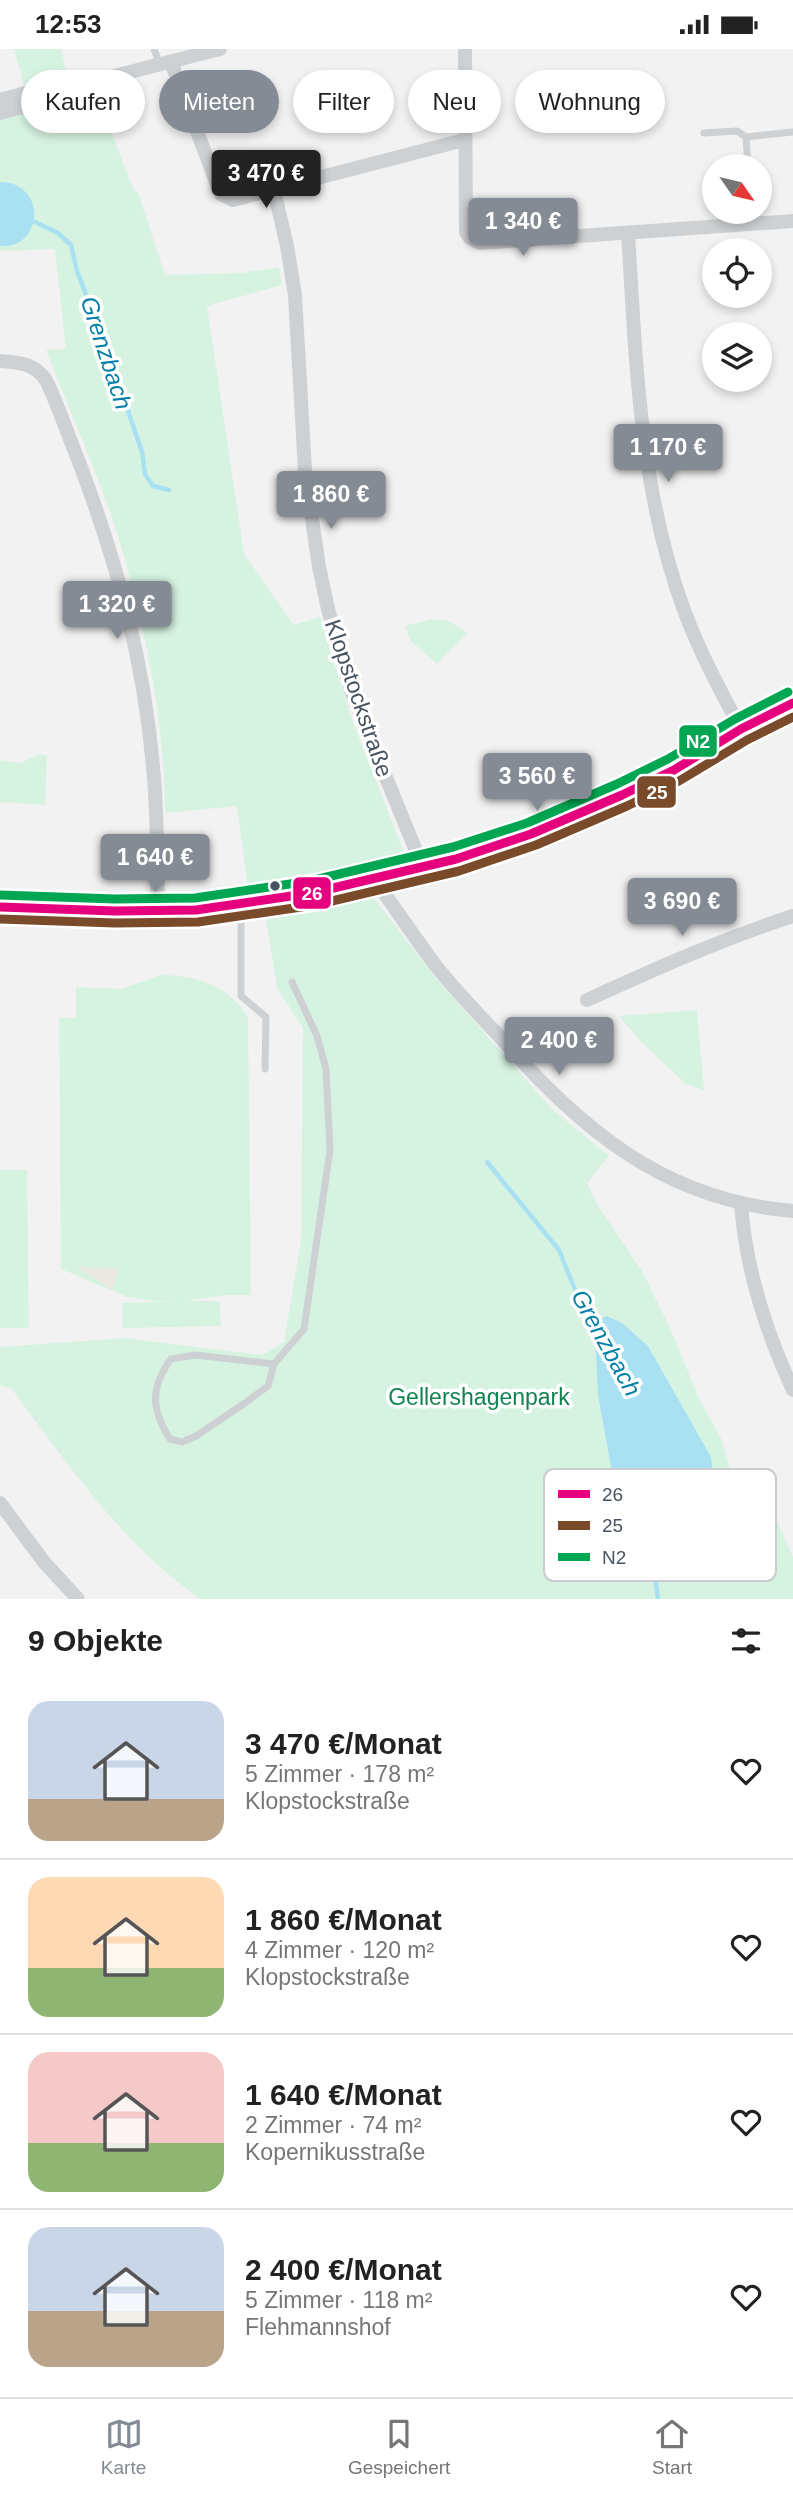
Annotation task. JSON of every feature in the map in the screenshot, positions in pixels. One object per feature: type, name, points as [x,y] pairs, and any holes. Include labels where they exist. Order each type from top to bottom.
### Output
[{"type":"street","points":[[141,70],[220,49]]},
{"type":"street","points":[[465,49],[466,232],[474,241],[480,243],[628,233],[702,224]]},
{"type":"street","points":[[166,64],[222,194],[233,200],[464,140]]},
{"type":"street","points":[[0,100],[21,94]]},
{"type":"street","points":[[0,113],[21,107]]},
{"type":"street","name":"Klopstockstraße","points":[[274,190],[295,295],[304,460],[328,609],[352,694],[423,868]]},
{"type":"street","points":[[772,220],[793,221]]},
{"type":"street","points":[[628,233],[641,426],[659,526],[684,609],[707,666],[741,729]]},
{"type":"street","points":[[0,361],[30,366],[47,382],[88,487],[121,586],[132,626],[152,755],[158,912]]},
{"type":"street","points":[[0,907],[158,912],[241,904],[312,893],[423,868],[499,846],[568,819],[674,769],[741,729],[793,703]]},
{"type":"street","points":[[374,879],[437,967],[549,1092],[618,1150],[695,1189],[741,1204],[793,1211]]},
{"type":"street","points":[[587,1000],[684,956],[793,916]]},
{"type":"street","points":[[741,1204],[746,1247],[756,1294],[768,1332],[793,1390]]},
{"type":"street","points":[[0,1503],[44,1562],[79,1599]]},
{"type":"lane","points":[[155,49],[166,64]]},
{"type":"lane","points":[[704,133],[737,131],[746,137],[793,132]]},
{"type":"lane","points":[[746,137],[747,154]]},
{"type":"lane","points":[[241,904],[241,996],[266,1017],[265,1069]]},
{"type":"lane","points":[[274,1364],[195,1355],[171,1359],[159,1376],[154,1405],[160,1423],[170,1439],[182,1442],[197,1436],[268,1386],[274,1364],[304,1329],[330,1150],[326,1069],[317,1036],[292,982]]},
{"type":"green space","points":[[14,49],[61,49],[66,70],[21,70],[21,74]]},
{"type":"green space","points":[[21,115],[21,133],[112,133],[134,191],[138,192],[165,275],[241,273],[279,267],[282,285],[207,306],[244,554],[294,625],[320,617],[351,717],[402,847],[403,854],[396,861],[248,889],[237,806],[165,813],[161,743],[152,675],[129,573],[111,516],[46,350],[66,349],[55,249],[0,251],[0,120]]},
{"type":"green space","points":[[432,619],[449,621],[468,633],[437,664],[411,641],[405,626]]},
{"type":"green space","points":[[39,754],[47,756],[45,805],[0,802],[0,760],[21,763]]},
{"type":"green space","name":"Gellershagenpark","points":[[369,895],[435,977],[552,1109],[609,1156],[587,1183],[597,1204],[642,1271],[671,1330],[700,1401],[721,1438],[729,1469],[544,1469],[544,1581],[776,1581],[777,1521],[793,1557],[793,1599],[201,1599],[172,1578],[121,1529],[75,1474],[11,1388],[0,1385],[0,1347],[125,1338],[263,1355],[284,1342],[301,1242],[303,1028],[277,988],[265,913]]},
{"type":"green space","points":[[161,975],[187,977],[210,984],[231,997],[248,1017],[251,1295],[226,1295],[185,1301],[220,1301],[221,1326],[123,1328],[122,1303],[177,1301],[127,1297],[61,1269],[59,1018],[76,1018],[76,987],[121,989]]},
{"type":"green space","points":[[697,1010],[704,1090],[686,1084],[641,1042],[619,1016]]},
{"type":"green space","points":[[0,1170],[27,1170],[29,1328],[0,1328]]},
{"type":"sand","points":[[82,1266],[119,1268],[112,1290],[80,1271]]},
{"type":"water","points":[[0,182],[15,185],[26,192],[34,215],[32,227],[25,237],[15,244],[0,246]]},
{"type":"water","points":[[607,1316],[622,1323],[648,1346],[711,1457],[712,1469],[611,1469],[598,1395],[595,1332],[590,1322]]},
{"type":"waterway","name":"Grenzbach","points":[[33,221],[58,233],[71,245],[77,271],[142,452],[145,474],[153,486],[169,490]]},
{"type":"waterway","name":"Grenzbach","points":[[487,1162],[559,1250],[582,1307],[594,1323]]},
{"type":"waterway","name":"Grenzbach","points":[[656,1581],[658,1599]]},
{"type":"transit line","name":"N2","points":[[0,895],[115,899],[195,898],[310,881],[453,847],[527,823],[617,784],[668,759],[735,719],[788,692]]},
{"type":"transit line","name":"26","points":[[0,907],[115,911],[196,910],[312,893],[456,859],[531,834],[622,795],[674,770],[741,729],[793,703]]},
{"type":"transit line","name":"25","points":[[0,919],[115,923],[198,922],[315,905],[459,871],[536,845],[627,806],[679,781],[747,740],[793,717]]}]
